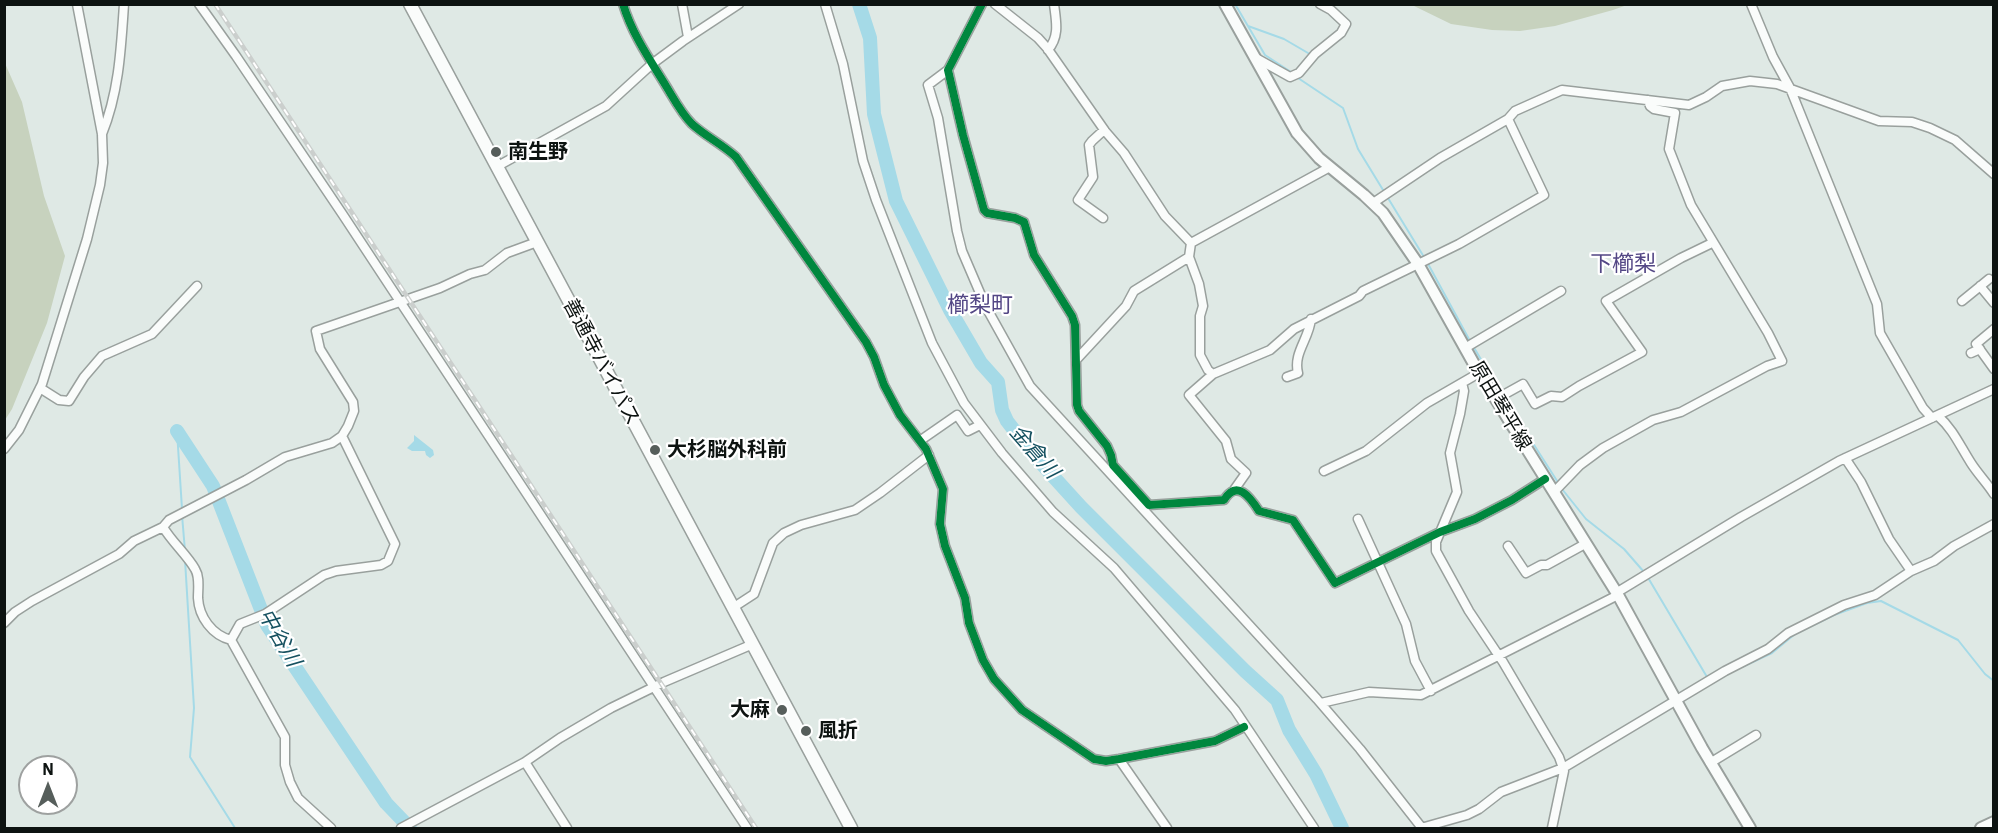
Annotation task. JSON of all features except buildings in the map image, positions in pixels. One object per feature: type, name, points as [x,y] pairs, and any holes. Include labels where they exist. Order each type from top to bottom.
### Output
[{"type":"highway","name":"善通寺バイパス","points":[[412,4],[419,22],[851,828]]},
{"type":"main road","name":"原田琴平線","points":[[1225,4],[1297,133],[1319,158],[1383,213],[1424,262],[1470,346],[1479,373],[1500,397],[1545,479],[1558,488],[1586,544],[1617,594],[1710,763],[1750,828]]},
{"type":"main road","points":[[1981,828],[1994,822]]},
{"type":"street","points":[[4,449],[19,430],[40,388],[98,197],[103,163],[102,134],[77,4]]},
{"type":"street","points":[[102,134],[111,113],[119,73],[124,4]]},
{"type":"street","points":[[200,4],[747,828]]},
{"type":"street","points":[[623,4],[628,20],[652,64],[682,112],[692,124],[723,145],[736,157],[839,302],[874,357],[884,385],[900,415],[921,440],[943,489],[940,524],[945,546],[965,598],[973,638],[994,679],[1022,710],[1094,759],[1106,761],[1215,741],[1244,727]]},
{"type":"street","points":[[682,4],[688,37]]},
{"type":"street","points":[[498,166],[606,105],[652,64],[739,4]]},
{"type":"street","points":[[825,4],[843,64],[863,161],[888,234],[932,343],[964,403],[1053,512],[1114,568],[1216,688],[1251,733],[1314,828]]},
{"type":"street","points":[[982,4],[948,70],[928,85],[938,118],[957,231],[977,288],[1030,386],[1149,505],[1224,500],[1246,473],[1231,459],[1226,441],[1189,395],[1213,374],[1270,350],[1294,328],[1424,262],[1544,195],[1508,119]]},
{"type":"street","points":[[995,4],[1038,38],[1048,50],[1104,130],[1124,153],[1165,216],[1191,243]]},
{"type":"street","points":[[1048,50],[1056,37],[1054,4]]},
{"type":"street","points":[[1256,58],[1295,75],[1315,54],[1341,33],[1346,24],[1331,10],[1320,4]]},
{"type":"street","points":[[1751,4],[1773,57],[1790,88],[1877,304],[1880,333],[1923,408],[1950,426],[1994,495]]},
{"type":"street","points":[[948,70],[984,210],[987,213],[1024,222],[1034,255],[1072,316],[1075,325],[1077,405],[1079,411],[1107,446],[1111,454],[1111,467],[1321,703],[1421,828],[1467,815],[1510,788],[1563,768],[1725,671],[1768,649],[1788,633],[1844,605],[1875,595],[1911,572],[1934,561],[1953,546],[1994,524]]},
{"type":"street","points":[[1372,203],[1440,158],[1508,119],[1515,111],[1562,90],[1689,105],[1722,86],[1750,81],[1790,88],[1879,121],[1912,122],[1929,128],[1954,140],[1994,174]]},
{"type":"street","points":[[1558,488],[1580,465],[1603,448],[1653,420],[1681,412],[1767,366],[1782,361],[1768,333],[1691,206],[1669,149],[1675,113],[1654,109],[1648,100]]},
{"type":"street","points":[[1103,218],[1078,200],[1092,177],[1089,145],[1104,130]]},
{"type":"street","points":[[1191,243],[1330,167]]},
{"type":"street","points":[[4,623],[15,612],[32,601],[119,554],[134,541],[163,527],[169,520],[285,457],[325,447],[342,436],[354,411],[352,402],[320,349],[316,331],[400,303],[485,270],[507,254],[537,242]]},
{"type":"street","points":[[1191,243],[1189,257],[1199,284],[1203,306],[1200,316],[1200,355],[1208,370],[1213,374]]},
{"type":"street","points":[[1500,397],[1523,384],[1535,404],[1551,396],[1562,397],[1642,352],[1606,301],[1681,258],[1713,243]]},
{"type":"street","points":[[1076,360],[1126,306],[1134,291],[1189,257]]},
{"type":"street","points":[[1962,302],[1989,279]]},
{"type":"street","points":[[40,388],[59,400],[69,401],[84,377],[102,356],[152,334],[197,286]]},
{"type":"street","points":[[1980,286],[1991,304]]},
{"type":"street","points":[[1470,346],[1505,330],[1536,301],[1561,291]]},
{"type":"street","points":[[1287,377],[1298,373],[1297,360],[1310,328],[1311,319]]},
{"type":"street","points":[[1992,326],[1976,344],[1994,369]]},
{"type":"street","points":[[1971,353],[1980,349]]},
{"type":"street","points":[[1324,471],[1366,451],[1427,403],[1479,373]]},
{"type":"street","points":[[1462,383],[1464,390],[1461,414],[1450,453],[1457,492],[1436,542],[1436,550],[1469,611],[1499,656],[1559,757],[1563,768],[1562,784],[1552,828]]},
{"type":"street","points":[[1321,703],[1369,692],[1415,696],[1431,691],[1617,594],[1741,517],[1845,458],[1994,389]]},
{"type":"street","points":[[921,440],[957,415],[968,431],[981,425]]},
{"type":"street","points":[[231,640],[240,624],[266,614],[324,575],[336,571],[381,565],[388,561],[395,544],[342,436]]},
{"type":"street","points":[[734,607],[754,594],[772,543],[784,533],[801,525],[855,510],[929,455]]},
{"type":"street","points":[[1845,458],[1861,482],[1889,539],[1911,572]]},
{"type":"street","points":[[1234,490],[1251,498],[1259,511],[1293,520],[1335,583],[1440,532],[1485,514],[1545,479]]},
{"type":"street","points":[[1358,519],[1406,624],[1415,661],[1431,691]]},
{"type":"street","points":[[163,527],[172,542],[195,568],[198,577],[200,608],[206,623],[231,640],[285,737],[285,765],[298,798],[331,828]]},
{"type":"street","points":[[1508,546],[1526,573],[1541,565],[1548,565],[1586,544]]},
{"type":"street","points":[[401,828],[525,762],[611,708],[753,644]]},
{"type":"street","points":[[1710,763],[1752,740]]},
{"type":"street","points":[[1119,759],[1167,828]]},
{"type":"street","points":[[525,762],[567,828]]},
{"type":"green space","points":[[1412,5],[1627,5],[1555,26],[1520,31],[1492,30],[1451,24]]},
{"type":"green space","points":[[4,61],[22,102],[44,196],[65,256],[47,323],[12,409],[5,420]]},
{"type":"water","points":[[414,435],[433,450],[434,455],[430,458],[425,451],[412,451],[407,448],[414,441]]},
{"type":"waterway","name":"金倉川","points":[[859,4],[870,38],[874,114],[896,201],[950,310],[981,363],[998,382],[1002,410],[1007,421],[1031,452],[1081,507],[1277,700],[1289,730],[1316,774],[1342,828]]},
{"type":"waterway","points":[[1235,4],[1265,55],[1291,72]]},
{"type":"waterway","points":[[1248,26],[1284,39],[1308,53]]},
{"type":"waterway","points":[[1295,76],[1343,108],[1358,149],[1424,257]]},
{"type":"waterway","points":[[1427,262],[1470,341]]},
{"type":"waterway","points":[[1473,346],[1501,393]]},
{"type":"waterway","points":[[1504,398],[1559,484]]},
{"type":"waterway","points":[[177,431],[182,509]]},
{"type":"waterway","name":"中谷川","points":[[177,431],[213,486],[267,625],[386,803],[410,828]]},
{"type":"waterway","points":[[1562,489],[1586,519],[1624,549],[1644,572]]},
{"type":"waterway","points":[[182,515],[185,551]]},
{"type":"waterway","points":[[185,560],[194,708],[190,757],[235,828]]},
{"type":"waterway","points":[[1647,576],[1707,677]]},
{"type":"waterway","points":[[1742,667],[1772,653],[1795,634],[1834,615],[1867,603],[1881,601],[1958,640],[1985,674],[1994,681]]},
{"type":"railway","points":[[215,4],[756,828]]},
{"type":"cycle path","points":[[623,4],[642,47],[681,111],[697,128],[736,157],[866,342],[884,385],[900,415],[926,449],[943,489],[940,524],[945,546],[965,598],[969,623],[983,660],[994,679],[1022,710],[1094,759],[1106,761],[1215,741],[1244,727]]},
{"type":"cycle path","points":[[982,4],[948,70],[984,210],[987,213],[1024,222],[1034,255],[1072,316],[1075,325],[1079,411],[1107,446],[1113,465],[1149,505],[1224,500],[1234,491],[1243,492],[1259,511],[1293,520],[1335,583],[1440,532],[1475,519],[1512,500],[1545,479]]},
{"type":"place","name":"南生野","points":[[496,152]]},
{"type":"place","name":"大杉脳外科前","points":[[655,450]]},
{"type":"place","name":"大麻","points":[[782,710]]},
{"type":"place","name":"風折","points":[[806,731]]},
{"type":"district","name":"下櫛梨","points":[[1623,265]]},
{"type":"district","name":"櫛梨町","points":[[980,306]]}]
